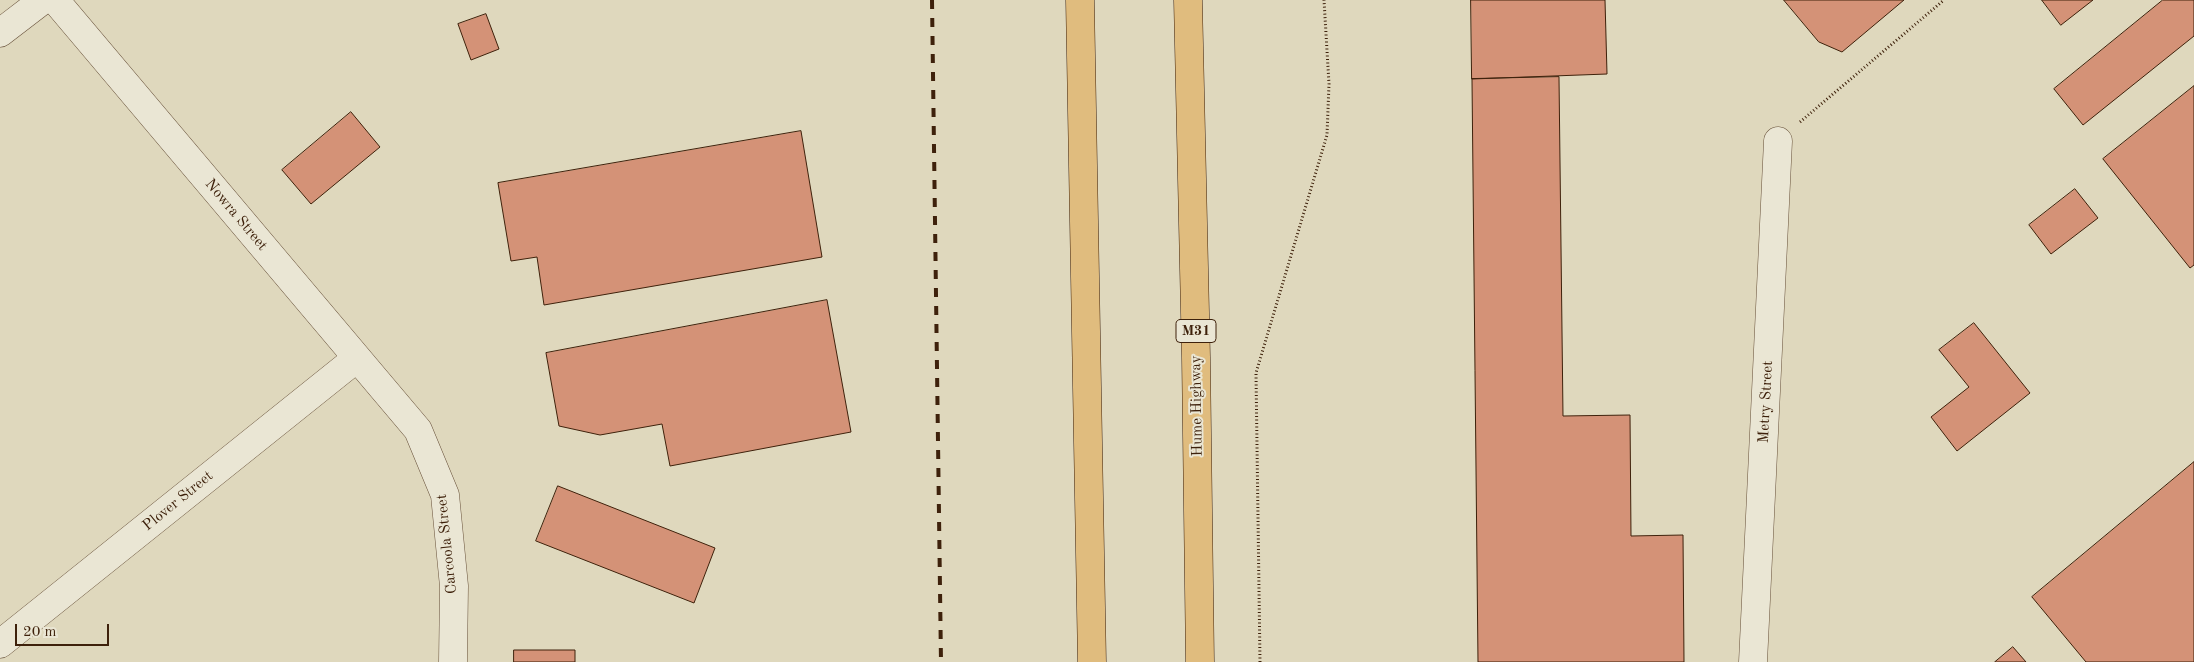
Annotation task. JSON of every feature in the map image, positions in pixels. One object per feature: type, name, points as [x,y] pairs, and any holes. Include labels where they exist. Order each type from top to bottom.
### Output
[{"type":"highway","points":[[1080,0],[1092,662]]},
{"type":"highway","name":"Hume Highway","points":[[1188,0],[1196,347],[1200,662]]},
{"type":"street","points":[[0,33],[43,0]]},
{"type":"street","name":"Nowra Street","points":[[55,0],[418,430]]},
{"type":"street","name":"Metry Street","points":[[1753,662],[1778,141]]},
{"type":"street","name":"Plover Street","points":[[0,644],[357,358]]},
{"type":"street","name":"Carcoola Street","points":[[418,430],[445,495],[454,586],[453,662]]},
{"type":"path","points":[[1260,662],[1256,373],[1327,134],[1329,84],[1324,0]]},
{"type":"path","points":[[1778,141],[1944,0]]},
{"type":"building","points":[[1471,0],[1605,0],[1607,74],[1472,79]]},
{"type":"building","points":[[1784,0],[1904,0],[1842,52],[1819,42]]},
{"type":"building","points":[[2042,0],[2093,0],[2061,25]]},
{"type":"building","points":[[2163,0],[2194,0],[2194,36],[2083,125],[2054,89]]},
{"type":"building","points":[[486,14],[499,49],[471,60],[458,24]]},
{"type":"building","points":[[1559,77],[1563,416],[1630,415],[1631,536],[1683,535],[1684,662],[1478,662],[1472,79]]},
{"type":"building","points":[[2194,86],[2194,265],[2190,268],[2103,159]]},
{"type":"building","points":[[351,112],[380,147],[311,204],[282,170]]},
{"type":"building","points":[[801,131],[822,257],[544,305],[537,257],[511,261],[498,183]]},
{"type":"building","points":[[2075,189],[2098,218],[2051,254],[2029,225]]},
{"type":"building","points":[[827,300],[851,432],[670,466],[662,424],[600,435],[559,426],[546,353]]},
{"type":"building","points":[[1974,323],[2030,393],[1957,451],[1931,417],[1969,387],[1939,350]]},
{"type":"building","points":[[2194,462],[2194,662],[2086,662],[2032,597]]},
{"type":"building","points":[[558,486],[715,548],[694,603],[536,541]]},
{"type":"building","points":[[2013,647],[2026,662],[1995,662]]},
{"type":"building","points":[[514,650],[575,650],[575,662],[514,662]]},
{"type":"railway","points":[[932,0],[941,662]]}]
